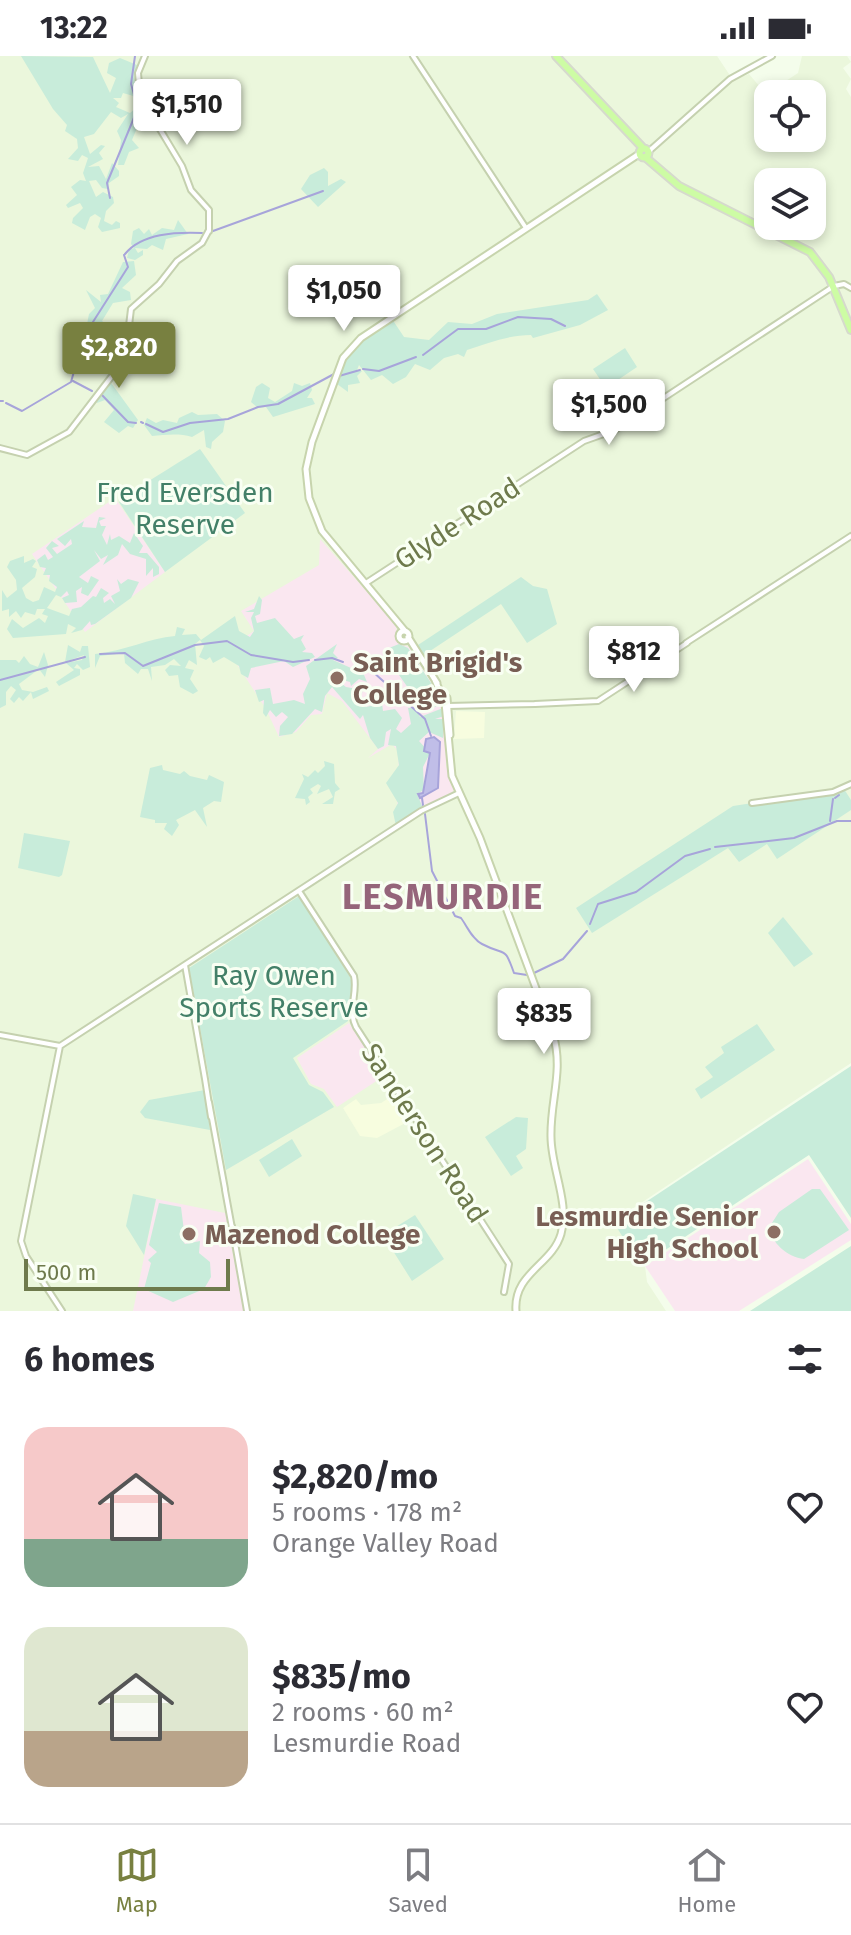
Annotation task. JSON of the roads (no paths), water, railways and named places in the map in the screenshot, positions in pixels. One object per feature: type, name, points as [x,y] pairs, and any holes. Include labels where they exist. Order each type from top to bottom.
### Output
[{"type":"main road","points":[[556,56],[652,162],[686,190],[806,249],[821,264],[834,286],[851,330]]},
{"type":"main road","points":[[516,1311],[520,1286],[558,1242],[564,1221],[551,1138],[560,1061],[553,1034],[483,848],[459,793],[448,752],[449,707],[413,647],[406,639],[399,638],[402,632],[396,621],[322,531],[311,509],[307,483],[312,442],[343,358],[361,338],[643,152]]},
{"type":"street","points":[[0,448],[27,455],[69,432],[125,359],[131,309],[202,243],[209,230],[209,210],[191,190],[182,166],[140,96],[138,73],[145,56]]},
{"type":"street","points":[[413,56],[527,229]]},
{"type":"street","points":[[643,152],[730,79],[772,56]]},
{"type":"street","points":[[834,286],[844,284],[851,288]]},
{"type":"street","name":"Glyde Road","points":[[366,583],[584,441],[615,430],[834,286]]},
{"type":"street","points":[[449,707],[594,703],[851,536]]},
{"type":"street","points":[[752,803],[833,792],[851,784]]},
{"type":"street","points":[[0,1035],[60,1046],[421,811],[459,793]]},
{"type":"street","name":"Sanderson Road","points":[[299,891],[354,976],[356,987],[351,1013],[356,1027],[509,1264],[504,1292]]},
{"type":"street","points":[[183,966],[247,1311]]},
{"type":"street","points":[[60,1046],[21,1241],[24,1253],[62,1311]]},
{"type":"water","points":[[434,737],[440,742],[438,788],[420,798],[418,794],[423,793],[430,753],[424,751],[426,739]]},
{"type":"waterway","points":[[110,198],[107,183],[138,108],[131,84],[135,56]]},
{"type":"waterway","points":[[213,231],[323,191]]},
{"type":"waterway","points":[[125,254],[150,238],[202,233]]},
{"type":"waterway","points":[[6,403],[22,411],[71,382],[84,336],[128,267],[124,255]]},
{"type":"waterway","points":[[423,355],[458,329],[486,329],[518,317],[551,319],[565,326]]},
{"type":"waterway","points":[[363,369],[379,371],[416,357]]},
{"type":"waterway","points":[[339,376],[360,370]]},
{"type":"waterway","points":[[146,424],[163,432],[190,423],[228,419],[258,407],[278,404],[334,374]]},
{"type":"waterway","points":[[73,381],[92,391]]},
{"type":"waterway","points":[[101,394],[128,422],[136,423]]},
{"type":"waterway","points":[[100,654],[125,653],[143,666],[195,645],[227,641],[251,655],[293,662],[309,660]]},
{"type":"waterway","points":[[0,680],[85,657]]},
{"type":"waterway","points":[[315,660],[332,658],[343,662]]},
{"type":"waterway","points":[[361,661],[425,719],[431,736]]},
{"type":"waterway","points":[[835,798],[839,795]]},
{"type":"waterway","points":[[422,798],[423,805]]},
{"type":"waterway","points":[[830,821],[833,799]]},
{"type":"waterway","points":[[425,814],[432,871],[455,916],[461,918],[478,942],[504,953],[514,973],[527,975]]},
{"type":"waterway","points":[[715,847],[794,838],[837,821],[851,821]]},
{"type":"waterway","points":[[590,924],[598,904],[636,892],[685,856],[710,849]]},
{"type":"waterway","points":[[534,973],[563,959],[587,931]]},
{"type":"place","name":"Saint Brigid's College","points":[[337,678]]},
{"type":"place","name":"Lesmurdie Senior High School","points":[[774,1232]]},
{"type":"place","name":"Mazenod College","points":[[189,1234]]},
{"type":"district","name":"LESMURDIE","points":[[443,896]]},
{"type":"park label","name":"Fred Eversden Reserve","points":[[185,508]]},
{"type":"park label","name":"Ray Owen Sports Reserve","points":[[274,991]]}]
